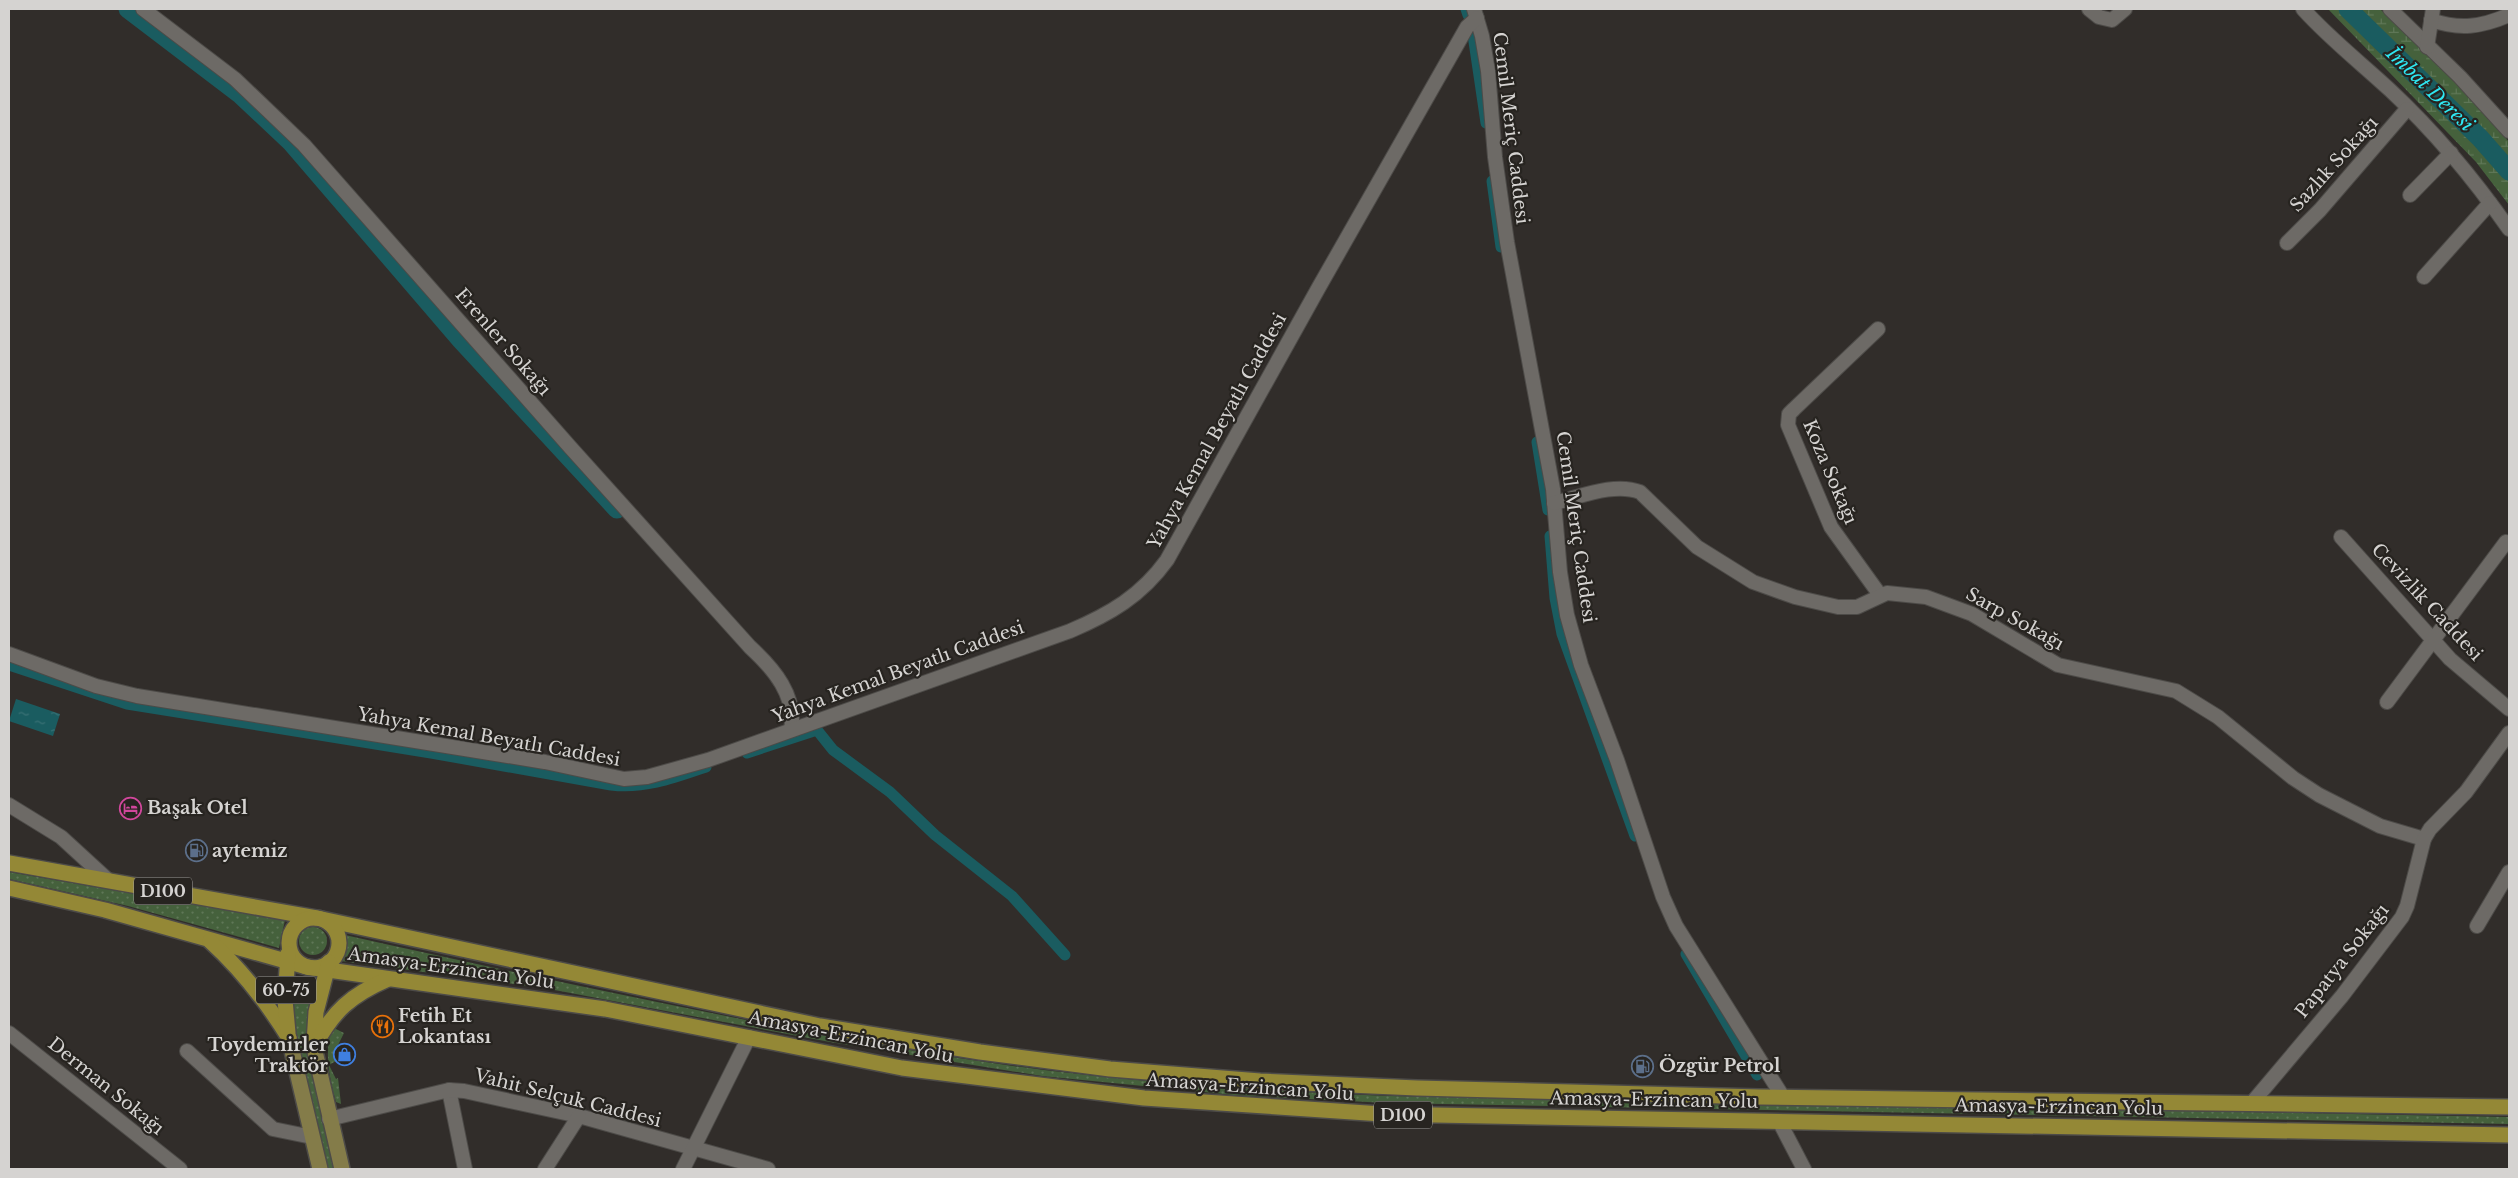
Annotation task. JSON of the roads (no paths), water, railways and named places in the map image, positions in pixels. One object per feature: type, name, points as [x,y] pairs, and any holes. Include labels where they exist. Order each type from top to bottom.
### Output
[{"type":"highway","name":"Amasya-Erzincan Yolu","points":[[9,863],[317,918],[820,1026],[1061,1064],[1172,1075],[1340,1085],[1783,1097],[2509,1108]]},
{"type":"highway","name":"D100","points":[[9,888],[105,910],[288,963],[307,967],[328,966]]},
{"type":"highway","points":[[307,967],[294,957],[289,942],[290,934],[301,922],[317,918],[332,926],[338,941],[338,949],[328,966]]},
{"type":"highway","points":[[206,938],[235,964],[252,983],[289,1038]]},
{"type":"highway","name":"60-75","points":[[289,942],[285,1011],[289,1038]]},
{"type":"highway","name":"Amasya-Erzincan Yolu","points":[[328,966],[389,979],[605,1009],[944,1074],[1190,1102],[1382,1114],[2509,1135]]},
{"type":"highway","name":"60-75","points":[[314,1047],[316,1012],[328,966]]},
{"type":"highway","points":[[314,1047],[326,1025],[348,1002],[366,989],[389,979]]},
{"type":"main road","name":"60-75","points":[[289,1038],[320,1169]]},
{"type":"main road","name":"60-75","points":[[314,1047],[342,1169]]},
{"type":"street","name":"Erenler Sokağı","points":[[143,9],[235,79],[304,145],[570,447],[779,678],[788,695],[794,716],[791,730]]},
{"type":"street","points":[[2089,9],[2099,17],[2112,20],[2125,9]]},
{"type":"street","points":[[2303,9],[2339,46],[2408,108],[2451,153],[2509,229]]},
{"type":"street","points":[[2390,9],[2507,126]]},
{"type":"street","name":"Yahya Kemal Beyatlı Caddesi","points":[[9,654],[96,686],[137,696],[545,762],[624,779],[646,777],[699,762],[1070,631],[1115,610],[1146,586],[1167,560],[1319,287],[1476,13]]},
{"type":"street","name":"Cemil Meriç Caddesi","points":[[1476,13],[1488,71],[1495,157],[1507,242],[1554,503],[1563,593],[1571,631],[1663,896],[1694,956],[1783,1097]]},
{"type":"street","points":[[2427,47],[2432,14],[2452,26],[2472,27],[2509,15]]},
{"type":"street","name":"Sazlık Sokağı","points":[[2287,243],[2320,210],[2408,108]]},
{"type":"street","points":[[2410,195],[2451,153]]},
{"type":"street","points":[[2424,276],[2490,202]]},
{"type":"street","name":"Koza Sokağı","points":[[1878,329],[1794,408],[1789,414],[1788,425],[1831,527],[1880,595]]},
{"type":"street","name":"Sarp Sokağı","points":[[1554,503],[1605,491],[1632,489],[1651,502],[1698,547],[1753,582],[1795,597],[1838,607],[1856,607],[1880,595],[1913,595],[1940,601],[1993,626],[2058,665],[2176,691],[2212,712],[2293,778],[2318,795],[2389,830],[2424,839]]},
{"type":"street","name":"Cevizlik Caddesi","points":[[2342,537],[2462,670],[2509,709]]},
{"type":"street","points":[[2387,702],[2506,542]]},
{"type":"street","name":"Papatya Sokağı","points":[[2251,1104],[2342,996],[2402,917],[2407,906],[2424,839],[2430,830],[2466,792],[2509,733]]},
{"type":"street","points":[[9,805],[61,837],[109,881]]},
{"type":"street","points":[[2478,926],[2508,877]]},
{"type":"street","name":"Derman Sokağı","points":[[9,1033],[180,1169]]},
{"type":"street","points":[[683,1169],[695,1149],[749,1037]]},
{"type":"street","points":[[187,1051],[273,1129],[312,1137]]},
{"type":"street","points":[[450,1090],[465,1169]]},
{"type":"street","name":"Vahit Selçuk Caddesi","points":[[329,1119],[450,1090],[480,1094],[579,1116],[768,1169]]},
{"type":"street","points":[[545,1169],[579,1116]]},
{"type":"street","points":[[1779,1121],[1804,1169]]},
{"type":"water","points":[[16,699],[60,714],[53,736],[9,721]]},
{"type":"waterway","points":[[128,9],[241,95],[291,142],[461,340],[617,509]]},
{"type":"waterway","points":[[1466,9],[1468,15]]},
{"type":"waterway","name":"İmbat Deresi","points":[[2348,9],[2480,138],[2509,171]]},
{"type":"waterway","points":[[1473,35],[1486,123]]},
{"type":"waterway","points":[[1492,181],[1501,247]]},
{"type":"waterway","points":[[1537,442],[1548,510]]},
{"type":"waterway","points":[[1550,536],[1555,598],[1562,634],[1635,836]]},
{"type":"waterway","points":[[9,665],[127,704],[431,753],[611,785],[648,784],[671,779],[706,767]]},
{"type":"waterway","points":[[747,753],[817,730],[833,750],[890,792],[935,835],[1012,896],[1065,955]]},
{"type":"waterway","points":[[1686,954],[1757,1075]]},
{"type":"place","name":"Başak Otel","points":[[131,808]]},
{"type":"place","name":"aytemiz","points":[[196,851]]},
{"type":"place","name":"Fetih Et Lokantası","points":[[382,1026]]},
{"type":"place","name":"Toydemirler Traktör","points":[[344,1055]]},
{"type":"place","name":"Özgür Petrol","points":[[1643,1066]]}]
